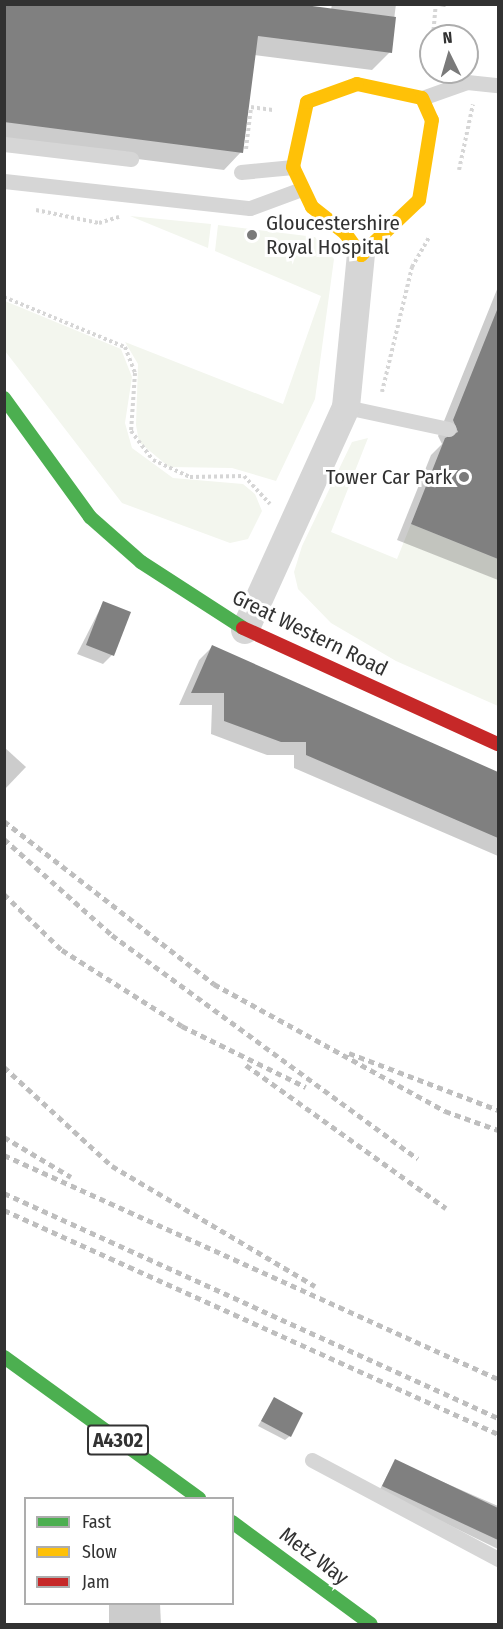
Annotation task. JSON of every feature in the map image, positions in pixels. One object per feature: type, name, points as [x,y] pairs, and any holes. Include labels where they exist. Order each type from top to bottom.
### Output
[{"type":"street","points":[[245,630],[346,407],[361,255],[419,200],[432,120],[422,98],[357,84],[307,102],[293,167],[299,190],[361,255]]},
{"type":"street","name":"Great Western Road","points":[[4,398],[90,517],[141,562],[245,630],[498,744]]},
{"type":"street","name":"A4302","points":[[4,1357],[198,1497]]},
{"type":"street","name":"A4302","points":[[4,1367],[36,1382]]},
{"type":"street","name":"Metz Way","points":[[234,1523],[370,1624]]},
{"type":"lane","points":[[422,98],[467,82],[498,85]]},
{"type":"lane","points":[[4,144],[131,159]]},
{"type":"lane","points":[[241,172],[260,174],[293,167]]},
{"type":"lane","points":[[4,181],[250,208],[299,190]]},
{"type":"lane","points":[[346,407],[449,429]]},
{"type":"lane","points":[[312,1460],[498,1559]]},
{"type":"path","points":[[434,24],[436,4]]},
{"type":"path","points":[[457,178],[473,102],[482,104]]},
{"type":"path","points":[[26,208],[99,223],[125,214]]},
{"type":"path","points":[[262,225],[296,230]]},
{"type":"path","points":[[376,413],[412,267],[433,228]]},
{"type":"path","points":[[4,297],[125,347],[135,373],[131,431],[153,460],[190,477],[244,476],[271,505],[276,495]]},
{"type":"shaded area","points":[[130,216],[211,224],[208,248]]},
{"type":"shaded area","points":[[218,225],[315,237],[334,259],[315,399],[276,481],[232,468],[169,467],[139,442],[136,425],[138,364],[125,342],[283,404],[321,296],[215,251]]},
{"type":"shaded area","points":[[5,301],[121,349],[132,377],[125,423],[132,448],[173,478],[243,484],[255,494],[262,511],[248,539],[230,543],[122,503],[5,351]]},
{"type":"shaded area","points":[[368,438],[331,532],[397,559],[411,524],[498,559],[498,706],[396,661],[331,623],[298,589],[294,572],[302,546],[352,442]]},
{"type":"building","points":[[4,4],[297,4],[396,17],[392,53],[258,36],[243,153],[4,122]]},
{"type":"building","name":"Tower Car Park","points":[[497,310],[498,559],[411,524],[445,438],[458,432],[453,420]]},
{"type":"building","points":[[103,601],[131,612],[114,656],[86,645]]},
{"type":"building","points":[[212,645],[498,772],[498,838],[306,755],[306,742],[281,742],[224,721],[224,693],[191,693]]},
{"type":"building","points":[[274,1397],[303,1413],[291,1437],[261,1421]]},
{"type":"building","points":[[395,1459],[498,1508],[498,1540],[382,1486]]},
{"type":"railway","points":[[4,821],[214,984],[445,1111],[498,1130]]},
{"type":"railway","points":[[4,839],[112,935],[418,1159]]},
{"type":"railway","points":[[4,894],[62,950],[182,1026],[306,1087]]},
{"type":"railway","points":[[349,1053],[498,1110]]},
{"type":"railway","points":[[246,1065],[446,1208]]},
{"type":"railway","points":[[4,1067],[112,1166],[315,1286]]},
{"type":"railway","points":[[4,1137],[71,1177]]},
{"type":"railway","points":[[4,1155],[498,1379]]},
{"type":"railway","points":[[4,1193],[498,1418]]},
{"type":"railway","points":[[4,1210],[498,1434]]},
{"type":"traffic: fast","points":[[4,398],[90,517],[141,562],[243,628]]},
{"type":"traffic: fast","points":[[4,1357],[198,1497]]},
{"type":"traffic: fast","points":[[234,1523],[371,1624]]},
{"type":"traffic: slow","points":[[357,84],[422,98],[432,120],[419,200],[361,255],[345,233],[312,207],[293,167],[307,102],[357,84]]},
{"type":"traffic: jam","points":[[243,628],[498,744]]},
{"type":"place","name":"Gloucestershire Royal Hospital","points":[[252,235]]},
{"type":"place","name":"Tower Car Park","points":[[464,477]]}]
